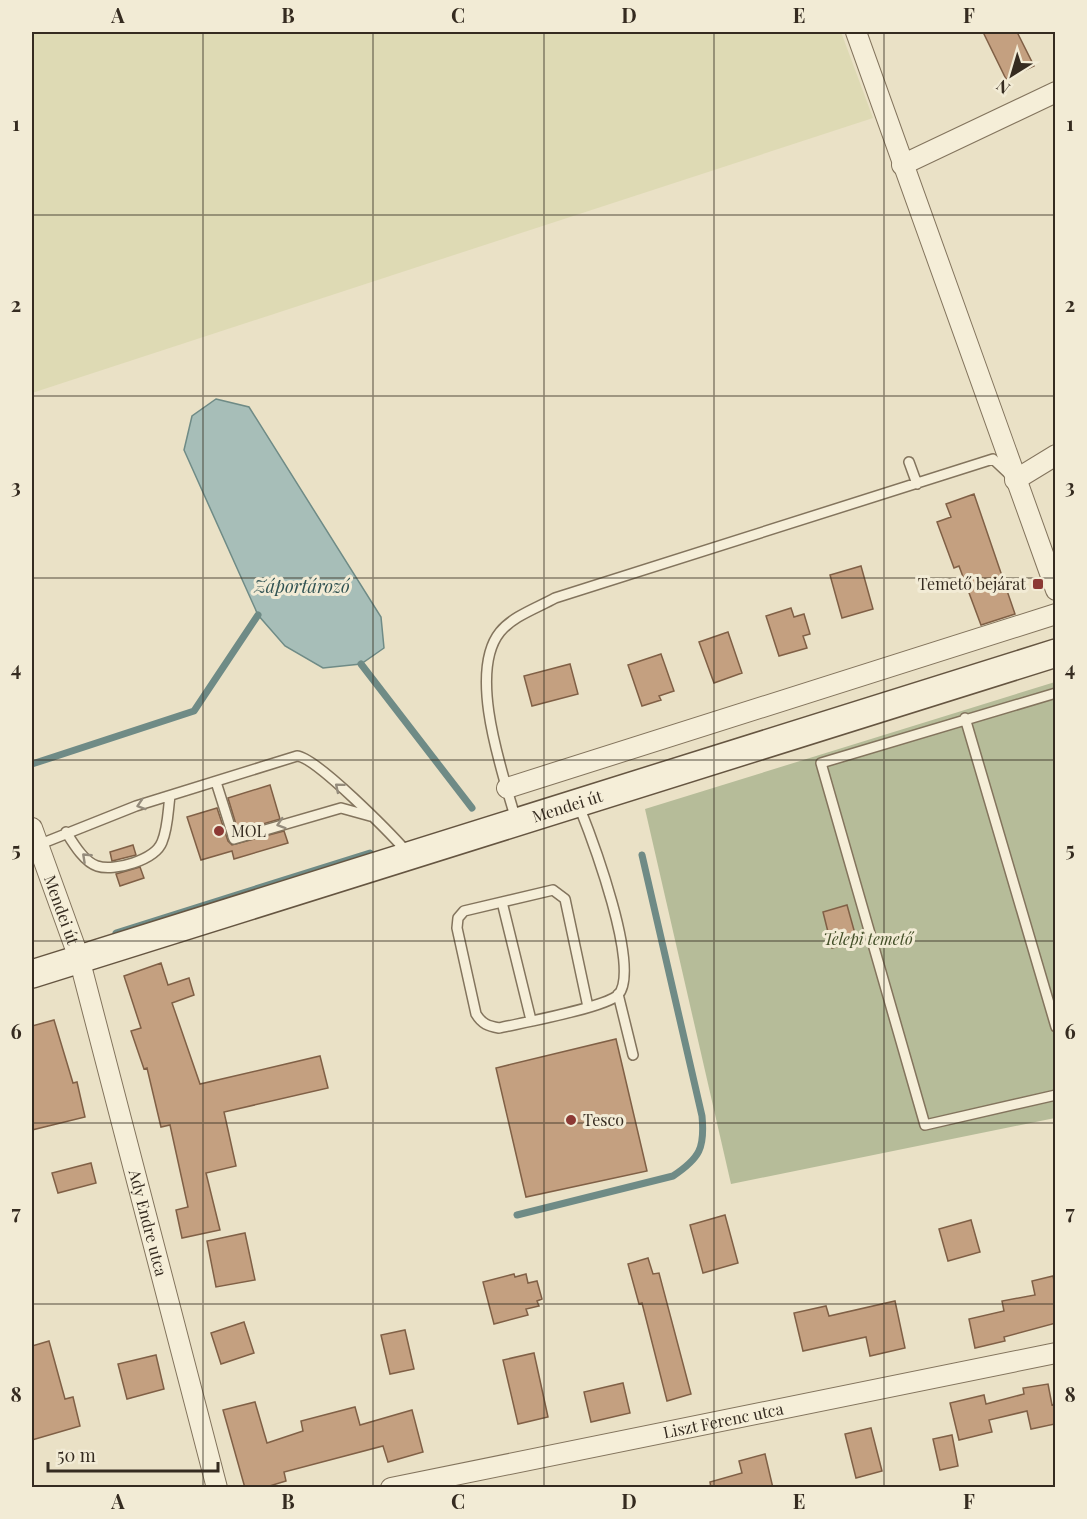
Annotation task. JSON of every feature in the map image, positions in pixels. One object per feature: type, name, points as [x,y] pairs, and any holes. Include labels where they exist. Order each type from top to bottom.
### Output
[{"type":"main road","name":"Mendei út","points":[[32,974],[1056,653]]},
{"type":"street","points":[[856,32],[1056,590]]},
{"type":"street","points":[[902,165],[1056,92]]},
{"type":"street","points":[[1015,480],[1056,455]]},
{"type":"street","points":[[507,788],[1056,614]]},
{"type":"street","name":"Mendei út","points":[[34,837],[79,958]]},
{"type":"street","name":"Ady Endre utca","points":[[79,958],[217,1488]]},
{"type":"street","name":"Liszt Ferenc utca","points":[[391,1488],[1056,1353]]},
{"type":"lane","points":[[516,822],[488,703],[487,676],[490,653],[499,633],[511,622],[555,598],[993,459],[1015,480]]},
{"type":"lane","points":[[909,462],[917,484]]},
{"type":"lane","points":[[1056,693],[965,718],[820,763],[925,1125],[1056,1095]]},
{"type":"lane","points":[[965,718],[1056,1027]]},
{"type":"lane","points":[[34,837],[66,832],[170,796],[302,757],[377,819],[411,856]]},
{"type":"lane","points":[[216,782],[234,839],[341,808],[377,819]]},
{"type":"lane","points":[[66,832],[75,847],[95,866],[115,868],[150,855],[162,843],[170,796]]},
{"type":"lane","points":[[578,804],[602,863],[624,959],[623,987],[618,994],[588,1007],[499,1028],[480,1021],[476,1014],[457,928],[458,918],[464,910],[553,890],[565,899],[588,1007]]},
{"type":"lane","points":[[502,902],[531,1020]]},
{"type":"lane","points":[[618,994],[633,1056]]},
{"type":"shaded area","points":[[32,32],[841,32],[873,118],[32,393]]},
{"type":"green space","name":"Telepi temető","points":[[1055,682],[1055,1118],[731,1184],[645,809]]},
{"type":"water","name":"Záportározó","points":[[216,399],[249,407],[381,617],[384,648],[361,664],[323,668],[285,646],[258,615],[184,450],[192,416]]},
{"type":"building","points":[[983,32],[1017,32],[1034,66],[1006,79]]},
{"type":"building","points":[[974,494],[1015,614],[981,625],[959,566],[954,568],[937,522],[951,517],[946,504]]},
{"type":"building","points":[[861,566],[873,609],[842,618],[830,575]]},
{"type":"building","points":[[791,608],[794,617],[804,614],[810,634],[803,636],[807,648],[779,656],[766,616]]},
{"type":"building","points":[[728,632],[742,673],[714,683],[699,642]]},
{"type":"building","points":[[661,654],[674,691],[659,696],[661,700],[642,706],[628,665]]},
{"type":"building","points":[[570,664],[578,694],[532,706],[524,676]]},
{"type":"building","points":[[270,785],[280,819],[238,831],[228,798]]},
{"type":"building","points":[[217,808],[228,841],[232,845],[284,831],[288,843],[234,859],[232,851],[201,860],[187,817]]},
{"type":"building","points":[[133,845],[136,855],[112,861],[110,852]]},
{"type":"building","points":[[140,867],[144,878],[120,886],[116,874]]},
{"type":"building","points":[[847,905],[857,941],[832,948],[823,912]]},
{"type":"building","points":[[161,963],[168,985],[189,978],[194,995],[172,1003],[200,1084],[320,1056],[328,1088],[224,1112],[236,1166],[206,1173],[220,1230],[182,1238],[176,1210],[188,1207],[170,1125],[161,1127],[147,1068],[144,1069],[131,1031],[141,1028],[124,976]]},
{"type":"building","points":[[54,1020],[73,1083],[77,1082],[85,1117],[32,1130],[32,1026]]},
{"type":"building","name":"Tesco","points":[[616,1039],[647,1171],[526,1197],[496,1068]]},
{"type":"building","points":[[91,1163],[96,1183],[58,1193],[52,1173]]},
{"type":"building","points":[[725,1215],[738,1263],[703,1273],[690,1225]]},
{"type":"building","points":[[971,1220],[980,1252],[948,1261],[939,1229]]},
{"type":"building","points":[[245,1233],[255,1280],[216,1287],[207,1241]]},
{"type":"building","points":[[648,1258],[653,1274],[659,1273],[691,1394],[667,1401],[642,1303],[639,1304],[628,1264]]},
{"type":"building","points":[[514,1274],[515,1277],[526,1274],[528,1283],[537,1281],[542,1299],[537,1301],[539,1306],[526,1309],[528,1315],[494,1324],[483,1282]]},
{"type":"building","points":[[1053,1276],[1056,1288],[1056,1323],[1004,1337],[1005,1341],[975,1348],[969,1319],[1004,1311],[1002,1301],[1035,1295],[1032,1281]]},
{"type":"building","points":[[895,1301],[905,1348],[870,1356],[866,1337],[803,1351],[794,1313],[826,1306],[829,1316]]},
{"type":"building","points":[[244,1322],[254,1353],[221,1364],[211,1333]]},
{"type":"building","points":[[405,1330],[414,1369],[390,1374],[381,1335]]},
{"type":"building","points":[[49,1341],[65,1399],[73,1397],[80,1426],[32,1440],[32,1346]]},
{"type":"building","points":[[534,1353],[548,1417],[518,1424],[503,1360]]},
{"type":"building","points":[[156,1355],[164,1389],[127,1399],[118,1364]]},
{"type":"building","points":[[623,1383],[630,1413],[591,1422],[584,1392]]},
{"type":"building","points":[[1048,1384],[1052,1405],[1055,1404],[1055,1424],[1031,1429],[1027,1411],[989,1420],[992,1432],[959,1440],[950,1403],[984,1395],[986,1404],[1024,1394],[1023,1388]]},
{"type":"building","points":[[255,1402],[267,1443],[303,1431],[301,1421],[355,1407],[360,1425],[412,1410],[423,1452],[388,1462],[383,1446],[284,1472],[286,1481],[263,1488],[245,1488],[223,1410]]},
{"type":"building","points":[[871,1428],[882,1471],[856,1478],[845,1434]]},
{"type":"building","points":[[952,1435],[958,1466],[940,1470],[933,1439]]},
{"type":"building","points":[[765,1454],[773,1488],[711,1488],[710,1482],[742,1473],[739,1461]]},
{"type":"waterway","points":[[32,764],[194,711],[258,615]]},
{"type":"waterway","points":[[361,664],[472,808]]},
{"type":"waterway","points":[[116,933],[370,853]]},
{"type":"waterway","points":[[517,1215],[673,1176],[689,1164],[699,1151],[703,1136],[702,1116],[642,855]]},
{"type":"place","name":"Temető bejárat","points":[[1038,584]]},
{"type":"place","name":"MOL","points":[[219,831]]},
{"type":"place","name":"Tesco","points":[[571,1120]]}]
